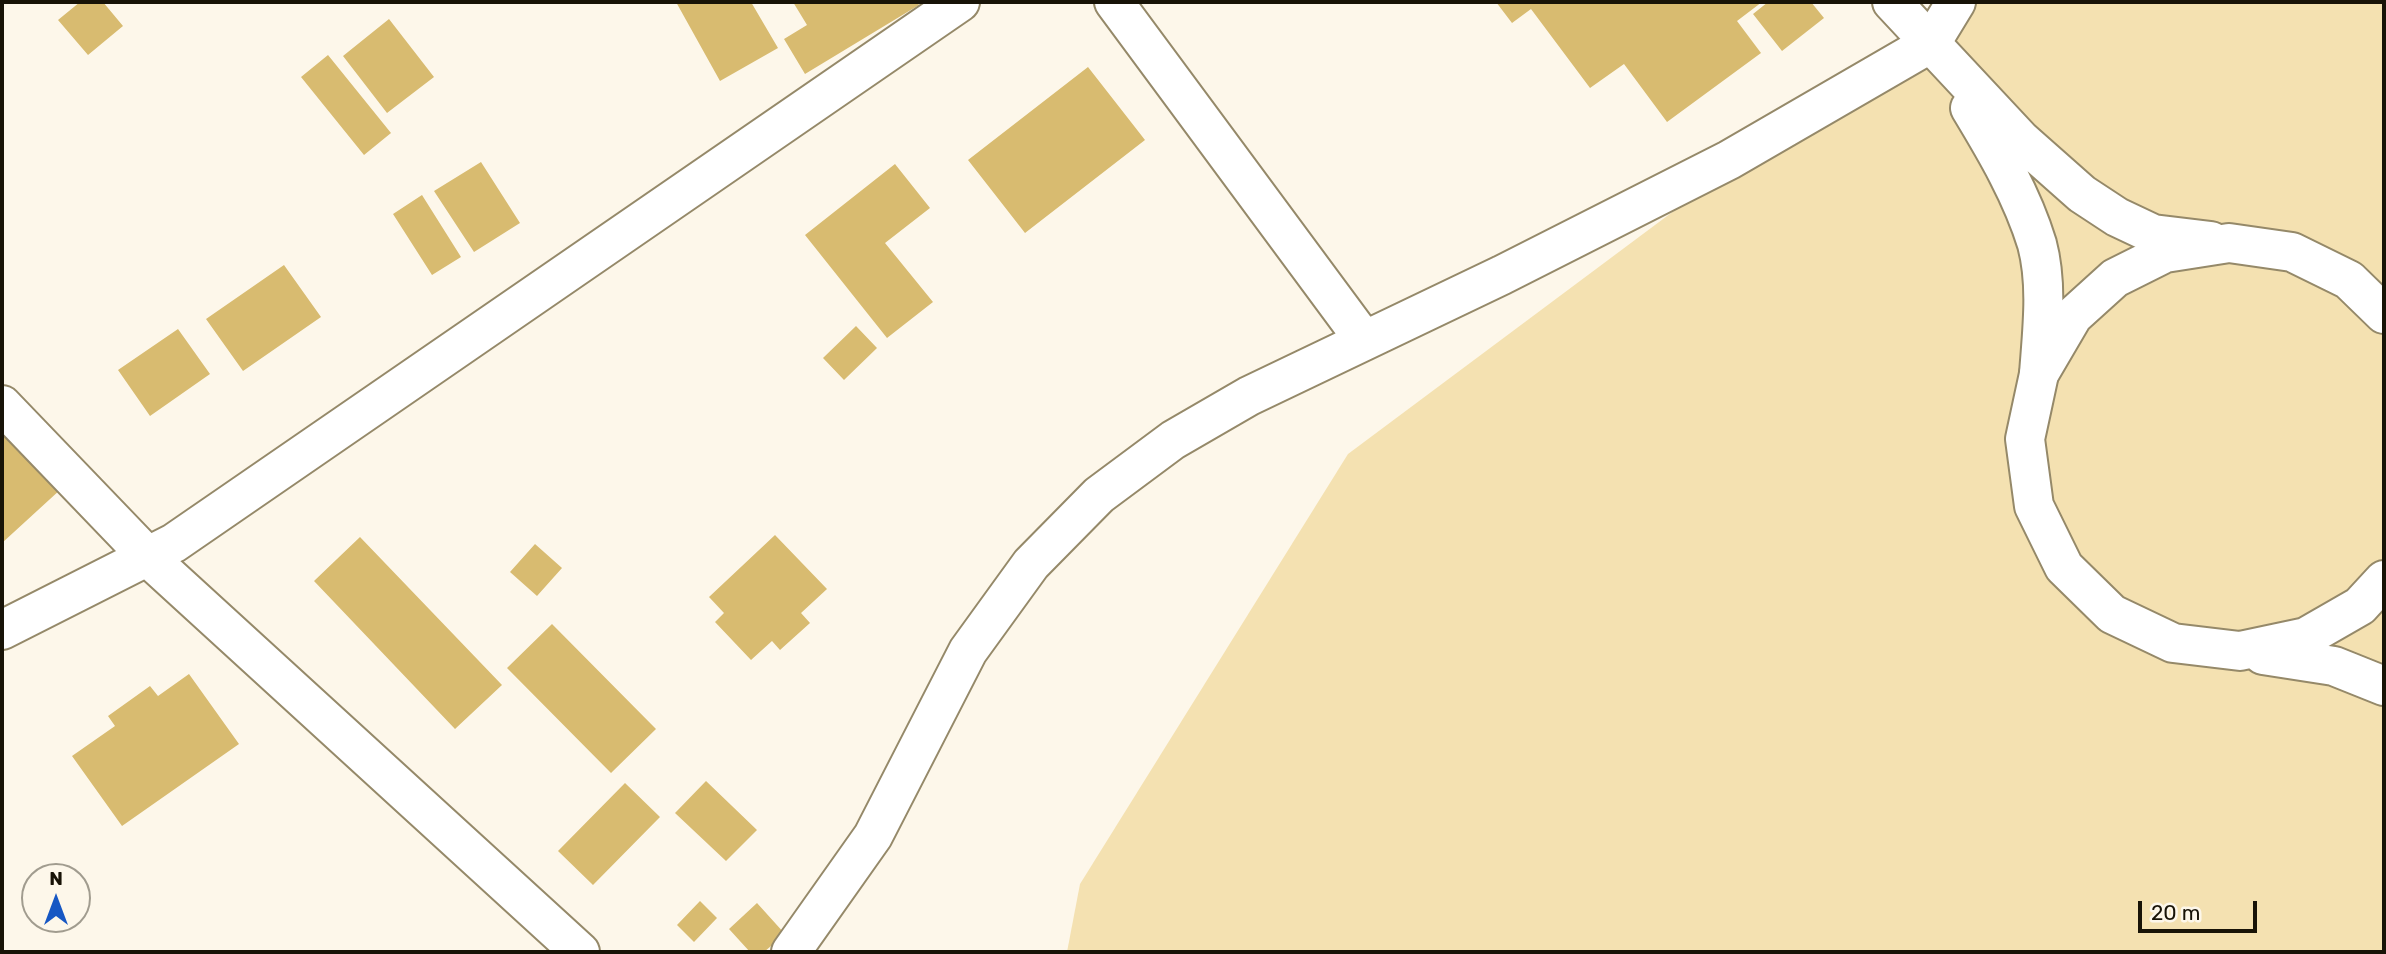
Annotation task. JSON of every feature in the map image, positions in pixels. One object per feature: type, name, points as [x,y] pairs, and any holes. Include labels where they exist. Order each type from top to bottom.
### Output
[{"type":"main road","points":[[2,630],[174,542],[960,2]]},
{"type":"main road","points":[[1114,2],[1364,340]]},
{"type":"main road","points":[[1892,2],[2021,140],[2081,194],[2116,217],[2154,234],[2291,252],[2349,280],[2384,314]]},
{"type":"main road","points":[[791,952],[873,836],[968,652],[1031,564],[1099,495],[1173,440],[1249,396],[1502,275],[1730,160],[1931,43],[1956,2]]},
{"type":"main road","points":[[1931,43],[2000,158],[2021,202],[2037,246],[2043,321],[2039,374],[2025,439],[2034,506],[2064,567],[2112,614],[2173,643],[2334,666],[2384,686]]},
{"type":"main road","points":[[2039,374],[2073,316],[2115,278],[2165,253],[2229,243]]},
{"type":"main road","points":[[2,405],[148,556],[580,952]]},
{"type":"main road","points":[[2240,652],[2306,637],[2360,606],[2384,580]]},
{"type":"shaded area","points":[[1954,2],[2384,2],[2384,952],[1067,952],[1080,884],[1348,454]]},
{"type":"building","points":[[80,2],[103,2],[123,26],[88,55],[58,20]]},
{"type":"building","points":[[676,2],[751,2],[778,48],[720,81]]},
{"type":"building","points":[[793,2],[917,2],[919,5],[805,74],[784,39],[807,25]]},
{"type":"building","points":[[1496,2],[1762,2],[1737,21],[1761,53],[1667,122],[1624,64],[1590,88],[1531,9],[1512,23]]},
{"type":"building","points":[[1768,2],[1811,2],[1824,18],[1782,51],[1753,14]]},
{"type":"building","points":[[389,19],[434,77],[387,113],[343,56]]},
{"type":"building","points":[[328,55],[391,133],[364,155],[301,77]]},
{"type":"building","points":[[1088,67],[1145,140],[1025,233],[968,160]]},
{"type":"building","points":[[481,162],[520,223],[474,252],[434,191]]},
{"type":"building","points":[[895,164],[930,208],[885,243],[933,302],[887,338],[805,235]]},
{"type":"building","points":[[422,195],[461,257],[432,275],[393,214]]},
{"type":"building","points":[[284,265],[321,317],[243,371],[206,319]]},
{"type":"building","points":[[856,326],[877,348],[844,380],[823,358]]},
{"type":"building","points":[[178,329],[210,374],[150,416],[118,370]]},
{"type":"building","points":[[2,426],[61,489],[2,543]]},
{"type":"building","points":[[775,535],[827,589],[801,613],[810,623],[780,650],[772,641],[751,660],[715,622],[724,613],[709,597]]},
{"type":"building","points":[[360,537],[502,685],[455,729],[314,581]]},
{"type":"building","points":[[535,544],[562,568],[537,596],[510,572]]},
{"type":"building","points":[[552,624],[656,729],[611,773],[507,668]]},
{"type":"building","points":[[189,674],[239,744],[122,826],[72,756],[115,726],[108,716],[150,686],[158,696]]},
{"type":"building","points":[[706,781],[757,830],[726,861],[675,813]]},
{"type":"building","points":[[625,783],[660,817],[593,885],[558,851]]},
{"type":"building","points":[[700,901],[717,918],[694,942],[677,925]]},
{"type":"building","points":[[757,903],[785,934],[764,952],[750,952],[729,929]]}]
